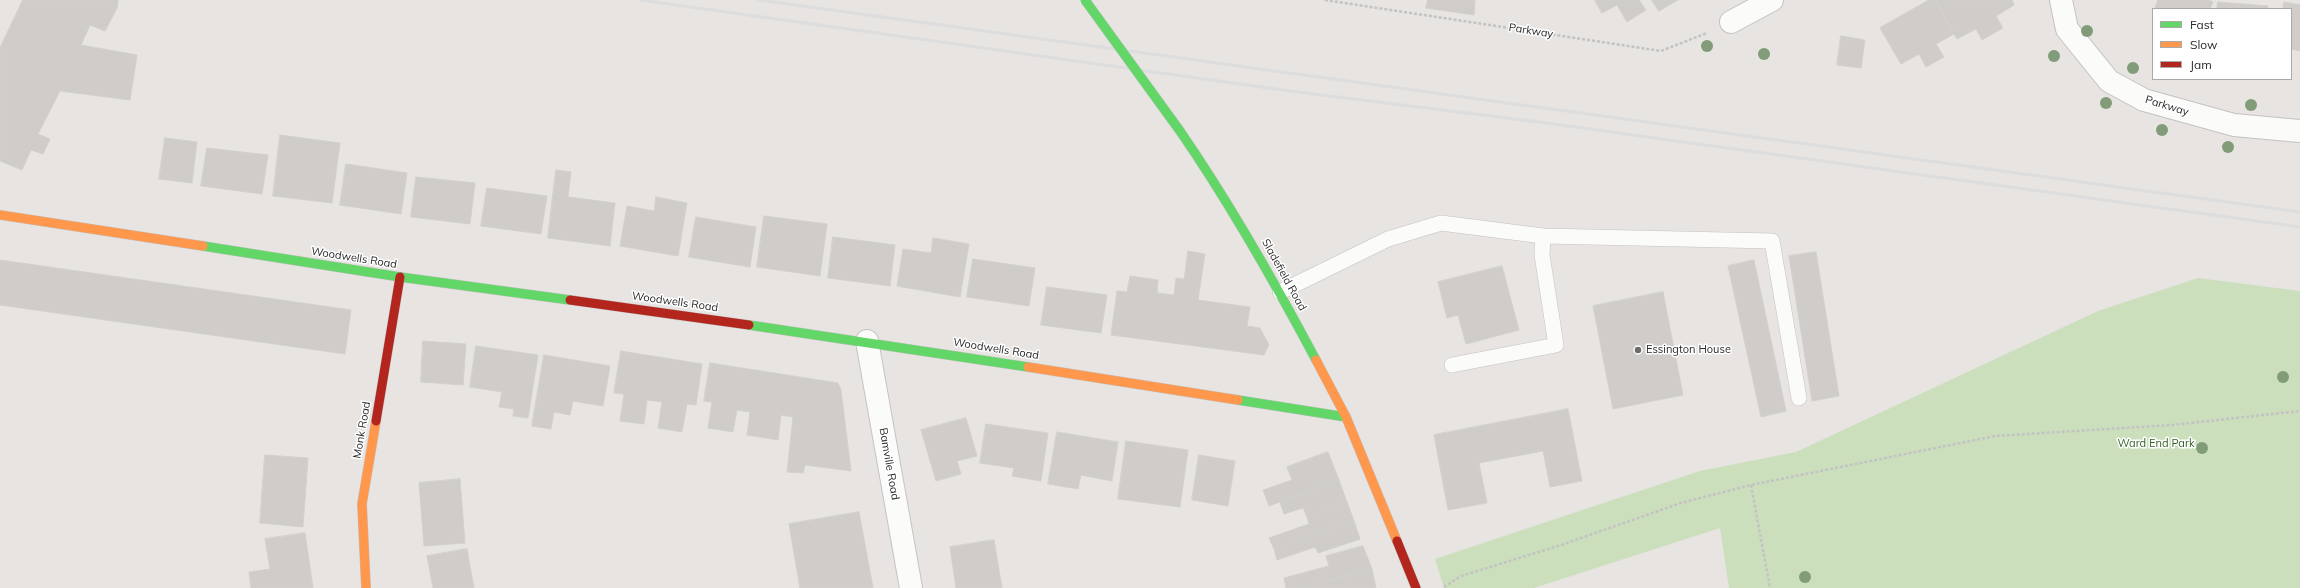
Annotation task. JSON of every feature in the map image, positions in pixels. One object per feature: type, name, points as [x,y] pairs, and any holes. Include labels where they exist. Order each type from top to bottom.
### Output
[{"type":"street","name":"Sladefield Road","points":[[1085,0],[1180,131],[1222,192],[1280,292],[1346,417],[1416,588]]},
{"type":"street","points":[[1731,22],[1772,0]]},
{"type":"street","name":"Parkway","points":[[2060,0],[2067,29],[2108,81],[2144,100],[2234,125],[2300,131]]},
{"type":"street","name":"Woodwells Road","points":[[0,215],[400,277],[867,341],[1346,417]]},
{"type":"street","name":"Monk Road","points":[[366,588],[362,504],[400,277]]},
{"type":"street","name":"Bamville Road","points":[[867,341],[911,588]]},
{"type":"lane","points":[[1280,292],[1388,239],[1441,223],[1543,236],[1772,241],[1799,398]]},
{"type":"lane","points":[[1452,365],[1556,345],[1542,255],[1543,236]]},
{"type":"path","name":"Parkway","points":[[1325,0],[1662,51],[1731,22]]},
{"type":"path","points":[[1442,588],[1462,576],[1561,545],[1681,503],[1751,485],[1995,436],[2172,425],[2300,411]]},
{"type":"path","points":[[1751,485],[1770,588]]},
{"type":"green space","name":"Ward End Park","points":[[2198,278],[2300,291],[2300,588],[1729,588],[1720,528],[1534,588],[1444,588],[1435,559],[1700,471],[1796,452],[2098,311]]},
{"type":"building","points":[[23,0],[118,0],[117,8],[105,31],[90,25],[81,45],[137,55],[130,100],[60,91],[38,134],[50,139],[43,154],[31,150],[22,170],[0,161],[0,48]]},
{"type":"building","points":[[1428,0],[1475,0],[1474,15],[1426,8]]},
{"type":"building","points":[[1595,0],[1639,0],[1646,10],[1627,22],[1617,5],[1602,13]]},
{"type":"building","points":[[1652,0],[1678,0],[1659,11]]},
{"type":"building","points":[[1929,0],[1935,0],[1954,34],[1936,44],[1944,57],[1926,67],[1919,54],[1901,64],[1880,28]]},
{"type":"building","points":[[2012,0],[2014,5],[1996,16],[2003,28],[1982,40],[1976,29],[1957,39],[1936,1]]},
{"type":"building","points":[[2158,0],[2208,0],[2213,2],[2210,8],[2155,8]]},
{"type":"building","points":[[2218,2],[2268,6],[2268,8],[2217,8]]},
{"type":"building","points":[[2284,2],[2300,5],[2300,51],[2292,49],[2292,8],[2283,8]]},
{"type":"building","points":[[1841,36],[1865,40],[1861,68],[1837,65]]},
{"type":"building","points":[[280,135],[340,143],[332,203],[273,196]]},
{"type":"building","points":[[165,138],[197,142],[192,183],[159,179]]},
{"type":"building","points":[[207,148],[268,155],[262,194],[201,186]]},
{"type":"building","points":[[346,164],[407,173],[401,214],[340,205]]},
{"type":"building","points":[[556,170],[571,172],[568,197],[615,203],[610,246],[548,238]]},
{"type":"building","points":[[416,177],[475,183],[470,224],[411,217]]},
{"type":"building","points":[[487,188],[547,196],[541,234],[481,226]]},
{"type":"building","points":[[656,197],[687,203],[678,256],[620,246],[627,206],[654,211]]},
{"type":"building","points":[[764,216],[827,224],[820,276],[757,267]]},
{"type":"building","points":[[696,217],[756,227],[750,267],[689,257]]},
{"type":"building","points":[[833,237],[895,245],[890,286],[828,278]]},
{"type":"building","points":[[933,238],[969,244],[960,297],[897,286],[903,249],[931,253]]},
{"type":"building","points":[[1188,251],[1205,254],[1198,300],[1250,307],[1247,326],[1260,328],[1269,345],[1264,355],[1111,335],[1117,291],[1127,292],[1130,276],[1158,280],[1157,293],[1174,295],[1176,278],[1184,279]]},
{"type":"building","points":[[1816,252],[1839,396],[1812,401],[1789,256]]},
{"type":"building","points":[[973,259],[1035,268],[1029,306],[967,297]]},
{"type":"building","points":[[0,260],[351,310],[345,354],[0,305]]},
{"type":"building","points":[[1754,260],[1786,411],[1761,417],[1728,266]]},
{"type":"building","points":[[1502,266],[1519,330],[1466,344],[1458,315],[1447,318],[1438,282]]},
{"type":"building","points":[[1047,287],[1107,295],[1101,333],[1041,325]]},
{"type":"building","name":"Essington House","points":[[1663,292],[1683,395],[1613,409],[1593,306]]},
{"type":"building","points":[[423,341],[466,344],[463,385],[421,382]]},
{"type":"building","points":[[476,346],[538,355],[528,418],[513,416],[514,409],[499,407],[502,392],[470,387]]},
{"type":"building","points":[[621,351],[702,364],[696,405],[687,404],[682,432],[658,428],[662,402],[647,400],[644,424],[620,421],[624,394],[614,393]]},
{"type":"building","points":[[544,355],[610,366],[603,406],[573,401],[570,415],[554,412],[551,429],[532,426]]},
{"type":"building","points":[[710,363],[838,383],[841,390],[851,471],[805,465],[803,473],[787,472],[793,417],[781,415],[778,440],[747,435],[750,412],[737,410],[733,432],[708,428],[712,402],[704,401]]},
{"type":"building","points":[[1568,409],[1582,481],[1550,487],[1543,451],[1479,463],[1487,503],[1448,510],[1434,435]]},
{"type":"building","points":[[966,418],[977,456],[957,461],[961,474],[936,481],[921,430]]},
{"type":"building","points":[[986,424],[1048,433],[1041,481],[1012,476],[1014,468],[980,463]]},
{"type":"building","points":[[1057,432],[1118,442],[1112,481],[1081,475],[1078,489],[1048,484]]},
{"type":"building","points":[[1126,441],[1188,450],[1180,507],[1118,499]]},
{"type":"building","points":[[1328,452],[1339,480],[1269,506],[1263,490],[1292,480],[1287,467]]},
{"type":"building","points":[[265,455],[308,458],[303,527],[260,523]]},
{"type":"building","points":[[1199,455],[1235,461],[1228,506],[1192,500]]},
{"type":"building","points":[[460,479],[465,543],[424,546],[419,483]]},
{"type":"building","points":[[1339,480],[1347,502],[1307,517],[1303,508],[1284,514],[1280,502]]},
{"type":"building","points":[[1347,502],[1354,521],[1274,549],[1269,538],[1309,524],[1307,517]]},
{"type":"building","points":[[859,512],[873,588],[800,588],[789,524]]},
{"type":"building","points":[[1354,521],[1360,539],[1318,553],[1315,547],[1277,560],[1274,549]]},
{"type":"building","points":[[305,533],[313,588],[251,588],[249,572],[270,569],[265,539]]},
{"type":"building","points":[[994,540],[1002,588],[956,588],[950,547]]},
{"type":"building","points":[[1363,546],[1372,569],[1302,588],[1286,588],[1284,578],[1329,566],[1326,556]]},
{"type":"building","points":[[467,549],[474,588],[433,588],[427,556]]},
{"type":"building","points":[[1372,569],[1376,588],[1302,588]]},
{"type":"railway","points":[[641,0],[1290,91],[1539,122],[2300,227]]},
{"type":"railway","points":[[759,0],[2300,212]]},
{"type":"traffic: fast","points":[[1085,0],[1180,131]]},
{"type":"traffic: fast","points":[[1180,131],[1217,187],[1251,244],[1316,360]]},
{"type":"traffic: fast","points":[[203,246],[400,277],[570,300]]},
{"type":"traffic: fast","points":[[749,325],[1028,367]]},
{"type":"traffic: fast","points":[[1238,400],[1346,417]]},
{"type":"traffic: slow","points":[[0,215],[203,246]]},
{"type":"traffic: slow","points":[[1316,360],[1346,417],[1397,541]]},
{"type":"traffic: slow","points":[[1028,367],[1238,400]]},
{"type":"traffic: slow","points":[[366,588],[362,504],[376,421]]},
{"type":"traffic: jam","points":[[376,421],[400,277]]},
{"type":"traffic: jam","points":[[570,300],[749,325]]},
{"type":"traffic: jam","points":[[1397,541],[1416,588]]},
{"type":"place","name":"Essington House","points":[[1638,350]]}]
